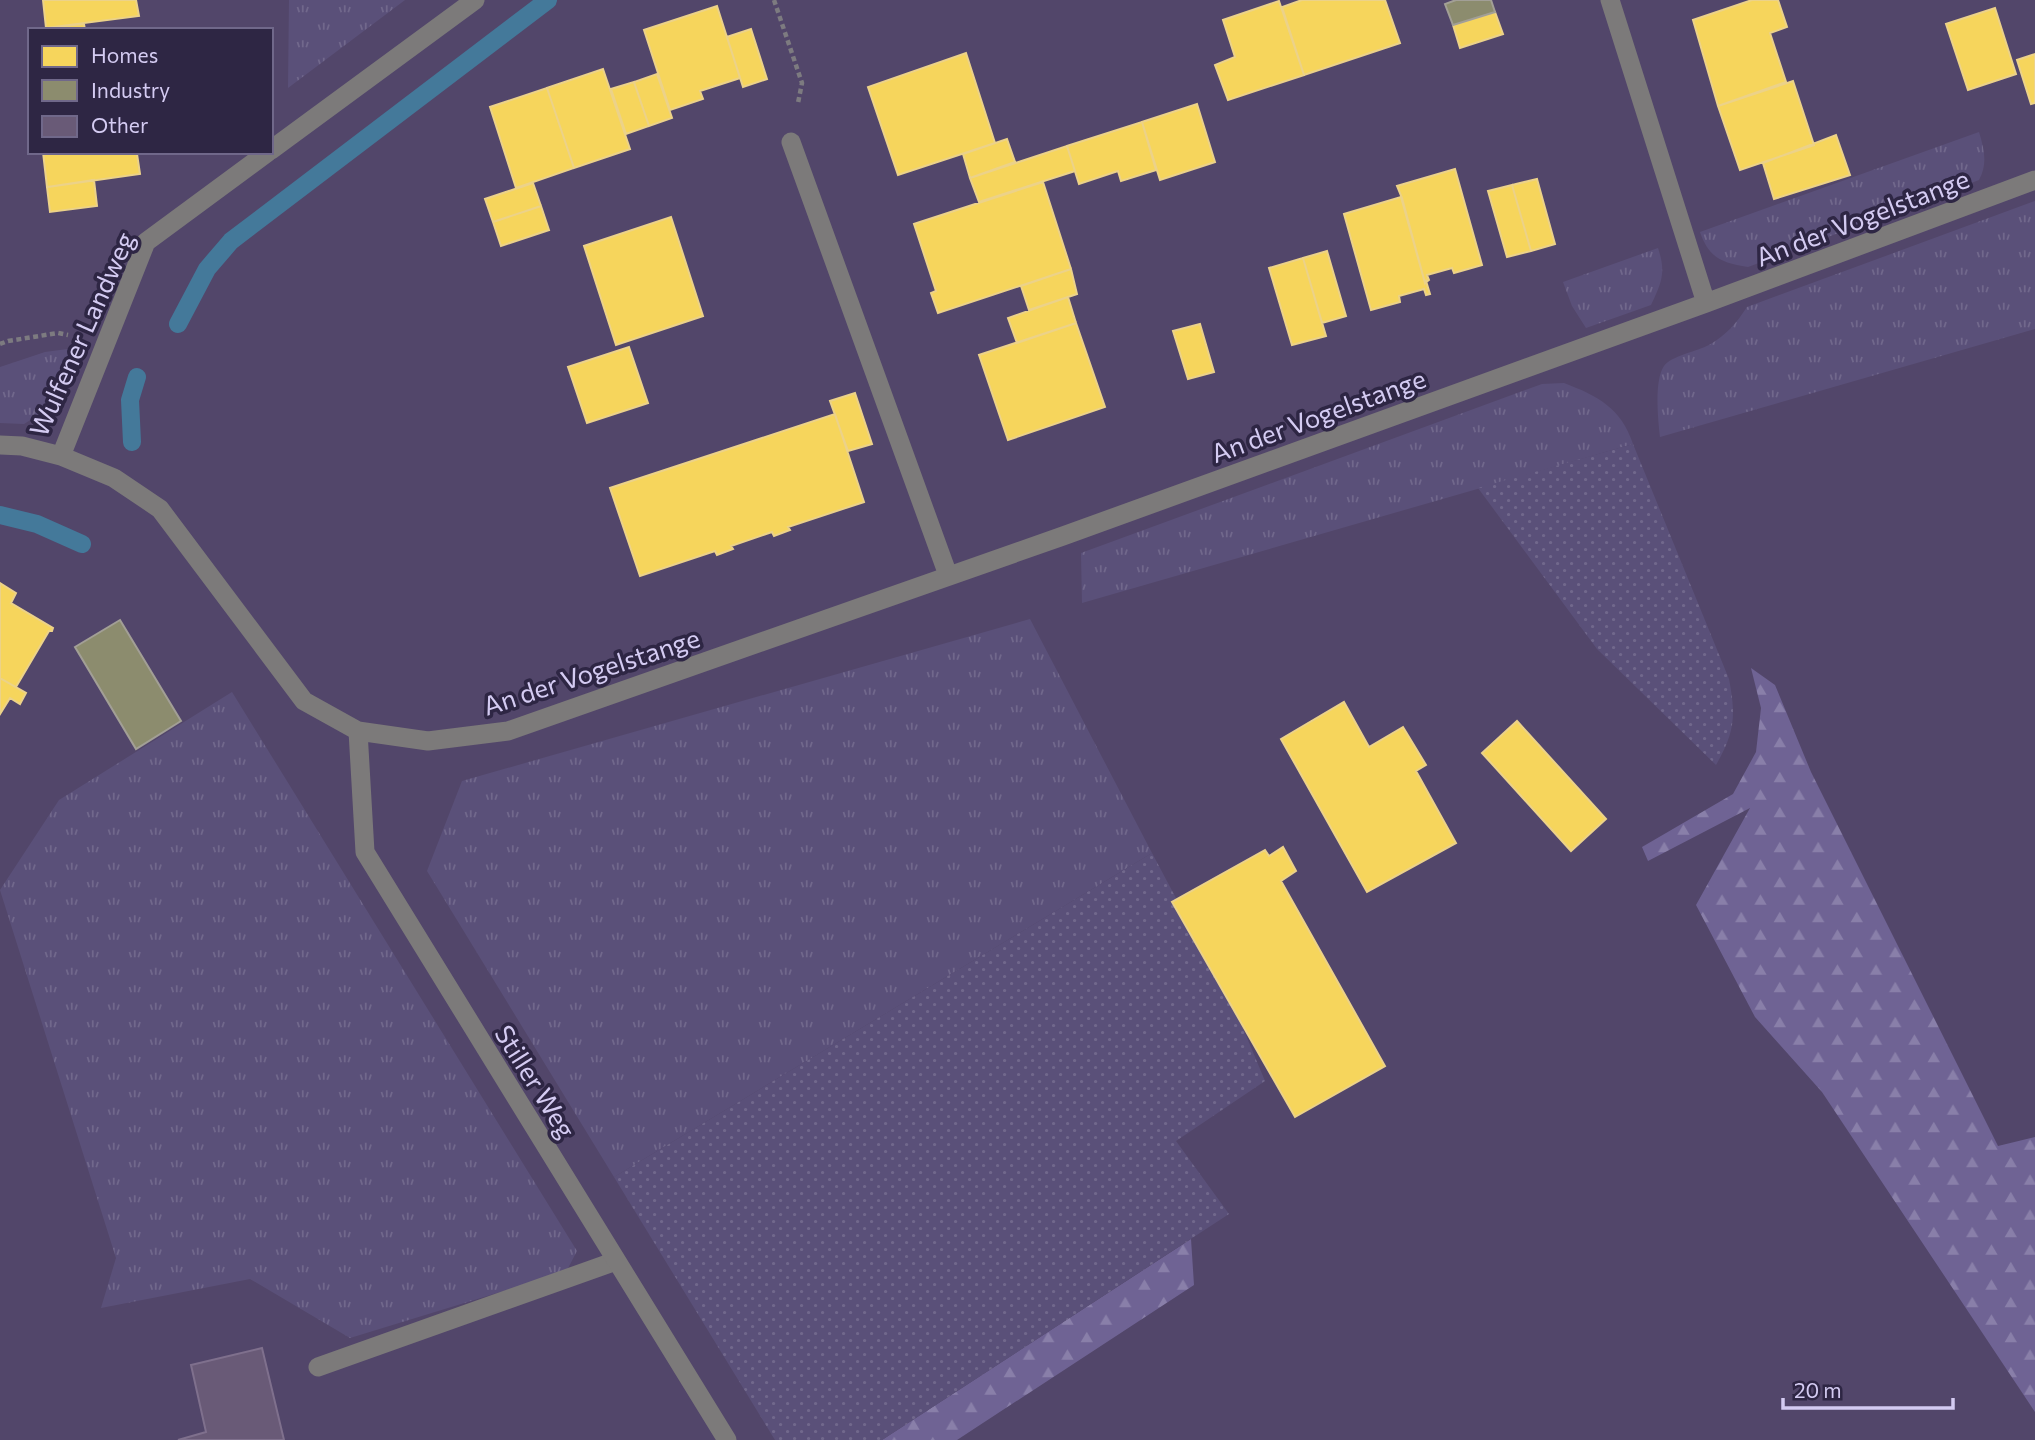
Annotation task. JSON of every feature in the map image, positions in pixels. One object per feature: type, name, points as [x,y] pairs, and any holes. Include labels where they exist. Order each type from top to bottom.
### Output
[{"type":"street","name":"Wulfener Landweg","points":[[273,149],[475,0]]},
{"type":"street","points":[[1610,0],[1706,303]]},
{"type":"street","points":[[791,142],[948,575]]},
{"type":"street","name":"Wulfener Landweg","points":[[0,445],[22,446],[61,456],[146,242],[266,154]]},
{"type":"street","name":"An der Vogelstange","points":[[61,456],[114,478],[160,509],[304,701],[358,730],[428,741],[508,731],[1063,536],[1706,303],[2035,180]]},
{"type":"street","name":"Stiller Weg","points":[[358,730],[365,852],[727,1440]]},
{"type":"street","points":[[318,1367],[616,1261]]},
{"type":"path","points":[[774,0],[802,83],[791,142]]},
{"type":"path","points":[[0,344],[58,333],[107,339]]},
{"type":"green space","points":[[289,0],[405,0],[288,88]]},
{"type":"green space","points":[[1979,132],[1984,162],[1979,180],[1748,267],[1718,258],[1708,248],[1700,232]]},
{"type":"green space","points":[[2035,201],[2035,329],[1660,437],[1658,390],[1664,366],[1672,359],[1715,341],[1730,329],[1747,307]]},
{"type":"green space","points":[[1658,248],[1662,277],[1651,305],[1586,328],[1572,306],[1563,282]]},
{"type":"green space","points":[[83,347],[67,389],[48,409],[24,424],[0,423],[0,367],[45,352]]},
{"type":"green space","points":[[1564,383],[1598,399],[1615,412],[1633,444],[1082,603],[1081,553],[1542,384]]},
{"type":"green space","points":[[1633,444],[1729,679],[1733,703],[1732,724],[1727,743],[1716,765],[1597,649],[1478,488]]},
{"type":"green space","points":[[1030,619],[1152,853],[614,1177],[427,871],[462,781]]},
{"type":"green space","points":[[1751,668],[1775,685],[1811,772],[1998,1146],[2035,1137],[2035,1412],[1822,1092],[1755,1017],[1696,905],[1750,808],[1648,861],[1642,847],[1733,794],[1756,752],[1761,708]]},
{"type":"green space","points":[[232,692],[577,1251],[566,1272],[350,1338],[250,1279],[101,1308],[116,1258],[0,890],[59,800]]},
{"type":"green space","points":[[1152,853],[1177,900],[1172,903],[1240,1021],[1265,1081],[1176,1141],[1229,1214],[882,1440],[775,1440],[614,1177]]},
{"type":"green space","points":[[1191,1239],[1194,1285],[957,1440],[882,1440]]},
{"type":"building: Homes","points":[[43,0],[136,0],[139,16],[46,28]]},
{"type":"building: Homes","points":[[1302,0],[1385,0],[1400,43],[1304,75],[1282,7]]},
{"type":"building: Homes","points":[[1752,0],[1778,0],[1787,27],[1770,33],[1786,82],[1718,106],[1693,20]]},
{"type":"building: Homes","points":[[1279,1],[1304,75],[1228,100],[1215,65],[1235,57],[1223,20]]},
{"type":"building: Homes","points":[[717,6],[740,78],[700,91],[703,99],[670,110],[644,30]]},
{"type":"building: Homes","points":[[1995,8],[2016,74],[1968,90],[1946,24]]},
{"type":"building: Homes","points":[[1495,12],[1503,34],[1460,48],[1453,25]]},
{"type":"building: Homes","points":[[84,24],[85,28],[46,28]]},
{"type":"building: Homes","points":[[751,29],[767,79],[743,87],[727,37]]},
{"type":"building: Homes","points":[[966,53],[995,143],[898,175],[868,87]]},
{"type":"building: Homes","points":[[2035,54],[2035,103],[2031,104],[2017,60]]},
{"type":"building: Homes","points":[[603,69],[630,149],[574,168],[547,88]]},
{"type":"building: Homes","points":[[657,74],[672,118],[649,126],[634,82]]},
{"type":"building: Homes","points":[[1793,81],[1814,145],[1740,170],[1718,106]]},
{"type":"building: Homes","points":[[634,82],[649,126],[626,134],[611,89]]},
{"type":"building: Homes","points":[[547,88],[574,168],[516,188],[490,107]]},
{"type":"building: Homes","points":[[1197,104],[1215,162],[1160,180],[1142,122]]},
{"type":"building: Homes","points":[[1142,122],[1156,170],[1121,181],[1118,171],[1079,184],[1067,146]]},
{"type":"building: Homes","points":[[1836,135],[1850,175],[1774,199],[1763,163]]},
{"type":"building: Homes","points":[[1007,139],[1015,162],[970,178],[963,154]]},
{"type":"building: Homes","points":[[1067,146],[1075,171],[979,202],[970,178]]},
{"type":"building: Homes","points":[[43,154],[137,154],[140,174],[47,187]]},
{"type":"building: Homes","points":[[1455,169],[1482,265],[1454,273],[1452,268],[1427,275],[1429,280],[1425,283],[1397,186]]},
{"type":"building: Homes","points":[[1537,179],[1555,244],[1531,251],[1512,185]]},
{"type":"building: Homes","points":[[94,180],[97,206],[50,212],[47,187]]},
{"type":"building: Homes","points":[[1043,182],[1071,269],[938,313],[931,293],[936,291],[914,224]]},
{"type":"building: Homes","points":[[533,183],[541,206],[493,222],[485,199]]},
{"type":"building: Homes","points":[[1512,185],[1531,251],[1507,257],[1488,191]]},
{"type":"building: Homes","points":[[1401,197],[1430,294],[1426,295],[1424,289],[1399,296],[1400,302],[1371,310],[1344,214]]},
{"type":"building: Homes","points":[[541,206],[549,230],[501,246],[493,222]]},
{"type":"building: Homes","points":[[671,217],[703,316],[616,345],[584,246]]},
{"type":"building: Homes","points":[[1327,251],[1346,316],[1322,323],[1303,258]]},
{"type":"building: Homes","points":[[1303,258],[1326,336],[1292,345],[1269,268]]},
{"type":"building: Homes","points":[[1071,269],[1077,294],[1029,310],[1021,286]]},
{"type":"building: Homes","points":[[1068,297],[1076,323],[1017,343],[1008,318]]},
{"type":"building: Homes","points":[[1076,323],[1105,407],[1008,440],[979,355]]},
{"type":"building: Homes","points":[[1200,324],[1214,372],[1188,379],[1173,331]]},
{"type":"building: Homes","points":[[629,347],[648,403],[587,423],[568,367]]},
{"type":"building: Homes","points":[[855,393],[872,444],[848,451],[830,401]]},
{"type":"building: Homes","points":[[835,414],[864,502],[788,527],[790,530],[774,536],[772,532],[731,546],[733,549],[717,555],[715,551],[640,576],[610,488]]},
{"type":"building: Homes","points":[[0,583],[16,593],[11,603],[53,628],[16,687],[0,678]]},
{"type":"building: Homes","points":[[0,678],[26,693],[20,704],[10,698],[0,714]]},
{"type":"building: Homes","points":[[1344,702],[1369,747],[1403,727],[1426,765],[1416,771],[1456,843],[1367,892],[1281,739]]},
{"type":"building: Homes","points":[[1517,721],[1606,819],[1571,851],[1482,753]]},
{"type":"building: Homes","points":[[1283,847],[1296,871],[1281,881],[1385,1066],[1295,1117],[1172,902],[1265,850],[1269,856]]},
{"type":"building: Industry","points":[[1456,0],[1491,0],[1495,12],[1453,25],[1445,4]]},
{"type":"building: Industry","points":[[120,620],[181,721],[136,749],[75,647]]},
{"type":"building: Other","points":[[262,1348],[284,1440],[178,1440],[206,1432],[191,1365]]},
{"type":"waterway","points":[[178,324],[207,269],[231,241],[548,0]]},
{"type":"waterway","points":[[132,442],[130,400],[137,377]]},
{"type":"waterway","points":[[0,515],[37,524],[82,544]]}]
